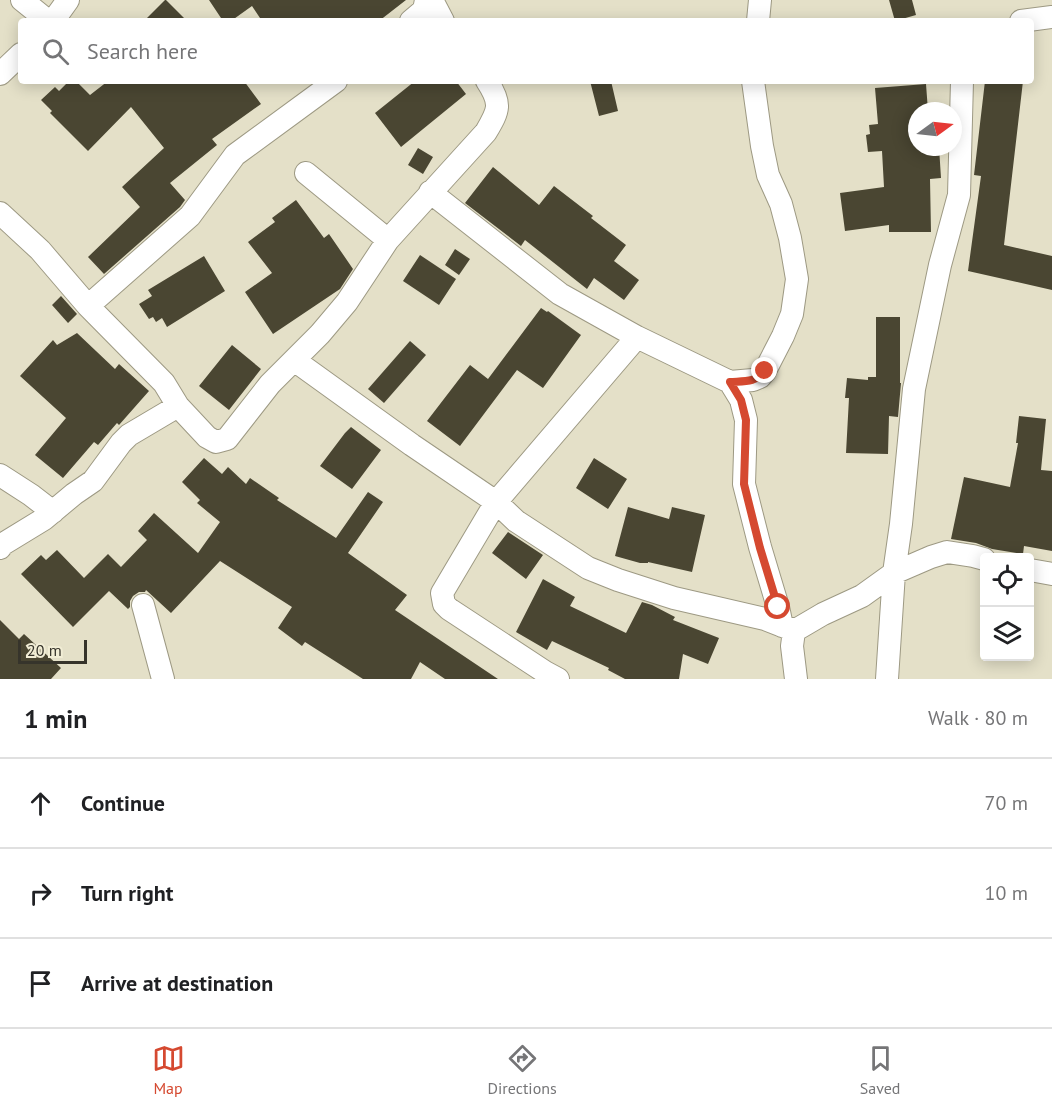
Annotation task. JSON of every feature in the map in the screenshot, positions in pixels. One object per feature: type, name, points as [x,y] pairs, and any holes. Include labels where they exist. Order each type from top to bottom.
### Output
[{"type":"street","points":[[22,0],[44,18]]},
{"type":"street","points":[[55,18],[68,0]]},
{"type":"street","points":[[415,18],[424,10],[426,0]]},
{"type":"street","points":[[432,0],[441,18]]},
{"type":"street","points":[[758,18],[760,0]]},
{"type":"street","points":[[1034,19],[1052,17]]},
{"type":"street","points":[[0,74],[18,57]]},
{"type":"street","points":[[88,306],[190,216],[235,155],[332,84]]},
{"type":"street","points":[[0,213],[40,250],[88,306],[164,383],[178,406],[207,437],[216,442],[227,439],[270,384],[320,334],[347,302],[388,240],[486,132],[498,105],[495,93],[489,84]]},
{"type":"street","points":[[430,192],[560,294],[637,337],[730,382],[753,380],[765,371],[783,336],[792,314],[796,279],[790,238],[781,204],[768,175],[753,84]]},
{"type":"street","points":[[886,679],[894,573],[914,389],[940,265],[959,195],[962,84]]},
{"type":"street","points":[[306,173],[388,240]]},
{"type":"street","points":[[558,679],[449,609],[444,604],[442,593],[496,502],[637,337]]},
{"type":"street","points":[[294,360],[412,446],[496,502],[516,521],[588,567],[618,580],[674,598],[765,619],[788,629],[862,596],[894,573],[947,552],[980,558]]},
{"type":"street","points":[[730,382],[741,400],[746,420],[744,484],[760,548],[778,607],[788,629],[796,679]]},
{"type":"street","points":[[0,548],[44,519],[74,494],[93,482],[129,435],[178,406]]},
{"type":"street","points":[[0,475],[53,512]]},
{"type":"street","points":[[1034,571],[1052,574]]},
{"type":"street","points":[[143,605],[164,679]]},
{"type":"building","points":[[166,0],[184,18],[147,18]]},
{"type":"building","points":[[209,0],[406,0],[383,18],[260,18],[252,6],[235,18],[221,18]]},
{"type":"building","points":[[889,0],[912,0],[916,15],[894,18]]},
{"type":"building","points":[[66,84],[79,84],[90,95],[104,84],[246,84],[261,104],[212,139],[217,145],[170,183],[185,200],[180,207],[104,274],[88,257],[140,207],[122,187],[164,148],[131,107],[88,151],[50,113],[52,111],[41,100],[55,87],[59,91]]},
{"type":"building","points":[[411,84],[458,84],[466,94],[401,147],[375,113]]},
{"type":"building","points":[[591,84],[612,84],[618,111],[599,116]]},
{"type":"building","points":[[926,84],[927,102],[908,102],[908,156],[940,156],[941,178],[930,179],[931,232],[889,232],[889,225],[845,231],[840,193],[884,187],[882,151],[868,152],[866,135],[870,134],[869,125],[878,124],[875,88]]},
{"type":"building","points":[[985,84],[1023,84],[1004,245],[1052,256],[1052,290],[968,271],[981,176],[974,175]]},
{"type":"building","points":[[418,148],[433,157],[423,174],[408,165]]},
{"type":"building","points":[[493,167],[539,205],[554,186],[626,245],[614,261],[639,280],[624,300],[594,278],[587,289],[525,240],[521,246],[465,203]]},
{"type":"building","points":[[296,200],[324,238],[329,234],[353,269],[340,289],[273,334],[245,292],[272,273],[248,242],[275,222],[272,218]]},
{"type":"building","points":[[455,249],[470,259],[459,275],[445,265]]},
{"type":"building","points":[[420,255],[456,279],[439,305],[403,281]]},
{"type":"building","points":[[204,256],[225,291],[167,327],[162,318],[156,322],[153,317],[149,319],[139,304],[152,296],[148,290]]},
{"type":"building","points":[[61,296],[77,314],[68,323],[52,305]]},
{"type":"building","points":[[541,308],[581,335],[543,388],[517,370],[460,446],[427,421],[470,365],[488,379]]},
{"type":"building","points":[[876,317],[900,317],[901,383],[898,417],[889,416],[888,454],[846,453],[849,398],[845,398],[847,378],[868,380],[868,377],[876,377]]},
{"type":"building","points":[[77,333],[115,369],[119,364],[149,391],[98,445],[94,442],[63,478],[35,455],[66,418],[20,376],[53,340],[57,345]]},
{"type":"building","points":[[410,341],[426,355],[384,403],[368,389]]},
{"type":"building","points":[[232,345],[261,369],[229,410],[199,386]]},
{"type":"building","points":[[1019,416],[1046,419],[1041,470],[1052,471],[1052,551],[1024,546],[1023,553],[1017,553],[951,539],[964,477],[1010,487],[1018,443],[1016,443]]},
{"type":"building","points":[[351,427],[381,450],[352,489],[320,466]]},
{"type":"building","points":[[204,458],[222,474],[228,467],[246,484],[250,478],[279,498],[277,500],[336,538],[368,492],[383,502],[348,553],[407,595],[395,610],[498,679],[445,679],[420,662],[411,679],[363,679],[305,642],[302,646],[278,628],[292,607],[220,561],[171,613],[146,590],[133,596],[128,609],[109,591],[73,627],[21,574],[41,555],[46,560],[57,550],[84,578],[108,554],[121,567],[147,540],[138,531],[154,513],[198,553],[220,522],[197,503],[200,500],[182,482]]},
{"type":"building","points":[[594,458],[627,479],[608,509],[576,488]]},
{"type":"building","points":[[628,507],[669,519],[672,507],[705,515],[692,572],[615,556]]},
{"type":"building","points":[[508,532],[543,555],[526,579],[492,553]]},
{"type":"building","points":[[543,579],[575,597],[570,606],[626,633],[642,602],[675,617],[673,620],[719,638],[708,664],[683,654],[679,679],[625,679],[608,670],[609,668],[552,641],[547,650],[516,632]]},
{"type":"building","points":[[0,620],[19,639],[24,634],[61,668],[51,679],[0,679]]},
{"type":"route","points":[[765,371],[753,380],[730,382],[741,400],[746,420],[744,484],[778,607]]}]
